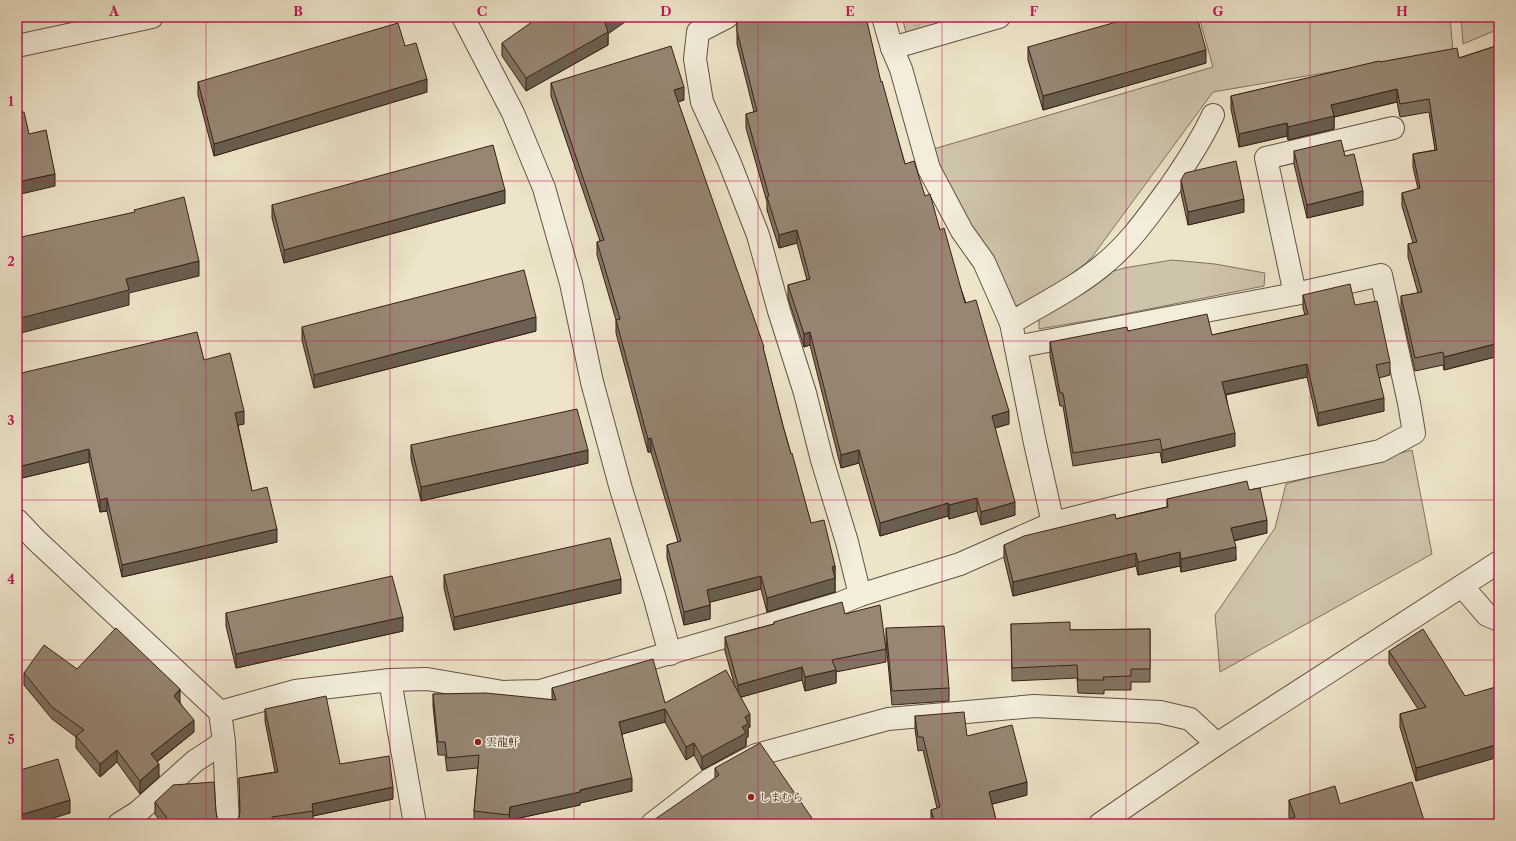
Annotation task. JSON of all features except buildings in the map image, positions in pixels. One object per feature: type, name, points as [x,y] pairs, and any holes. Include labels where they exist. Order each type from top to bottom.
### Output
[{"type":"street","points":[[17,46],[152,17]]},
{"type":"street","points":[[463,17],[513,112],[544,188],[571,283],[594,389],[621,489],[655,599],[670,654]]},
{"type":"street","points":[[727,17],[698,32],[695,59],[702,102],[729,161],[758,236],[779,311],[805,393],[822,460],[847,542],[860,595]]},
{"type":"street","points":[[882,17],[892,48],[901,69],[929,169],[962,231],[984,262],[1012,322],[1053,524]]},
{"type":"street","points":[[892,48],[999,17]]},
{"type":"street","points":[[1012,322],[1104,264],[1141,227],[1181,170],[1208,126],[1213,115]]},
{"type":"street","points":[[1295,294],[1266,158],[1393,128]]},
{"type":"street","points":[[220,712],[296,691],[390,680],[426,679],[503,692],[540,691],[841,603],[860,595],[960,564],[1053,524],[1153,499],[1380,451],[1414,434],[1410,403],[1381,275],[1295,294],[1016,347]]},
{"type":"street","points":[[17,520],[36,540],[220,712],[224,742],[228,824]]},
{"type":"street","points":[[1100,824],[1217,744],[1499,562]]},
{"type":"street","points":[[1462,586],[1488,615],[1499,620]]},
{"type":"street","points":[[390,680],[415,824]]},
{"type":"street","points":[[652,824],[709,780],[756,755],[888,719],[1034,706],[1160,712],[1190,719],[1217,744]]},
{"type":"street","points":[[119,824],[138,812],[195,761],[224,742]]},
{"type":"green space","points":[[902,17],[964,17],[909,44]]},
{"type":"green space","points":[[1199,17],[1450,17],[1453,51],[1213,92],[1092,257],[1058,290],[1008,309],[930,150],[1213,67]]},
{"type":"green space","points":[[1461,17],[1499,17],[1499,29],[1463,44]]},
{"type":"green space","points":[[1172,260],[1215,264],[1265,273],[1264,286],[1104,318],[1039,329],[1039,318],[1108,273],[1124,268]]},
{"type":"green space","points":[[1412,450],[1432,554],[1220,672],[1215,615],[1275,528],[1286,484]]},
{"type":"place","name":"雲龍軒","points":[[478,742]]},
{"type":"place","name":"しまむら","points":[[751,797]]}]
